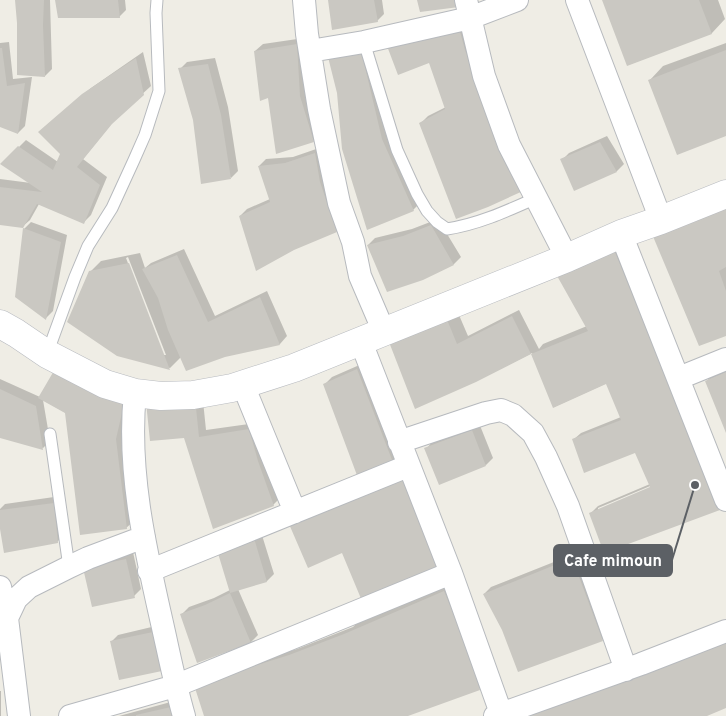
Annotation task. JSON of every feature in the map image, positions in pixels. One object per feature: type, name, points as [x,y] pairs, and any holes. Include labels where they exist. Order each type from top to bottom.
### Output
[{"type":"street","points":[[304,0],[319,109],[338,203],[353,242],[372,337],[398,442],[451,573],[500,715],[626,670],[726,631]]},
{"type":"street","points":[[310,52],[364,42],[468,9],[517,0]]},
{"type":"street","points":[[577,0],[661,220]]},
{"type":"street","points":[[468,9],[475,42],[490,93],[509,145],[567,258]]},
{"type":"street","points":[[0,324],[47,354],[106,384],[135,393],[161,396],[192,396],[243,385],[294,368],[567,258],[621,234],[726,194]]},
{"type":"street","points":[[621,234],[726,500]]},
{"type":"street","points":[[679,378],[726,359]]},
{"type":"street","points":[[243,385],[295,512]]},
{"type":"street","points":[[135,393],[132,418],[132,447],[149,571],[175,686],[184,716]]},
{"type":"street","points":[[398,442],[486,412],[501,410],[513,416],[533,433],[568,506],[626,670]]},
{"type":"street","points":[[149,571],[408,466]]},
{"type":"street","points":[[4,617],[16,599],[29,587],[69,567],[144,537]]},
{"type":"street","points":[[70,716],[175,686],[451,573]]},
{"type":"street","points":[[0,587],[12,701]]},
{"type":"lane","points":[[47,354],[88,246],[112,208],[145,135],[159,91],[157,0]]},
{"type":"lane","points":[[364,42],[397,150],[417,194],[427,211],[437,222],[447,229],[463,226],[500,214],[536,198]]},
{"type":"lane","points":[[50,434],[69,567]]},
{"type":"building","points":[[15,0],[44,0],[45,77],[17,75]]},
{"type":"building","points":[[55,0],[118,0],[120,18],[58,18]]},
{"type":"building","points":[[328,0],[374,0],[378,22],[332,30]]},
{"type":"building","points":[[417,0],[457,0],[459,7],[420,12]]},
{"type":"building","points":[[602,0],[699,0],[712,34],[627,66]]},
{"type":"building","points":[[459,28],[465,50],[523,191],[456,219],[419,123],[445,109],[429,63],[398,75],[387,46]]},
{"type":"building","points":[[297,44],[300,96],[314,142],[276,154],[268,98],[260,101],[254,51]]},
{"type":"building","points":[[0,48],[2,48],[7,86],[25,83],[18,134],[0,127]]},
{"type":"building","points":[[361,50],[382,139],[414,211],[367,230],[342,149],[337,93],[328,57]]},
{"type":"building","points":[[726,50],[726,136],[677,155],[648,80]]},
{"type":"building","points":[[136,58],[144,95],[112,124],[77,167],[100,185],[84,224],[37,204],[23,228],[0,225],[0,187],[42,192],[0,164],[18,146],[53,170],[60,154],[38,132],[82,94]]},
{"type":"building","points":[[208,64],[221,115],[231,179],[201,184],[193,120],[178,68]]},
{"type":"building","points":[[600,142],[617,172],[574,191],[560,159]]},
{"type":"building","points":[[315,153],[320,182],[337,232],[294,250],[256,271],[239,216],[270,202],[258,166],[285,163]]},
{"type":"building","points":[[726,205],[726,267],[719,271],[726,291],[726,336],[699,346],[652,234]]},
{"type":"building","points":[[431,225],[454,265],[423,280],[387,292],[367,245],[403,236]]},
{"type":"building","points":[[23,228],[61,242],[46,320],[15,297]]},
{"type":"building","points":[[613,247],[720,510],[604,553],[589,513],[650,487],[635,453],[584,473],[572,439],[621,420],[606,384],[553,408],[531,354],[588,331],[556,274]]},
{"type":"building","points":[[177,255],[208,322],[260,297],[280,345],[225,357],[186,371],[168,330],[158,298],[142,269]]},
{"type":"building","points":[[129,263],[170,370],[117,356],[67,322],[89,271]]},
{"type":"building","points":[[512,316],[531,354],[476,382],[415,409],[389,342],[446,317],[457,344]]},
{"type":"building","points":[[55,369],[125,400],[116,439],[127,529],[80,535],[65,413],[38,398]]},
{"type":"building","points":[[357,369],[394,465],[358,478],[323,384]]},
{"type":"building","points":[[726,372],[726,433],[705,381]]},
{"type":"building","points":[[0,389],[36,406],[43,450],[0,438]]},
{"type":"building","points":[[195,398],[199,437],[249,429],[274,506],[213,529],[184,438],[150,441],[146,402]]},
{"type":"building","points":[[472,430],[486,466],[439,485],[424,448]]},
{"type":"building","points":[[404,476],[441,567],[362,601],[342,553],[308,568],[289,524]]},
{"type":"building","points":[[54,503],[58,543],[4,553],[0,529],[0,510]]},
{"type":"building","points":[[254,538],[267,582],[230,593],[217,550]]},
{"type":"building","points":[[572,558],[603,641],[518,672],[502,630],[483,594]]},
{"type":"building","points":[[126,559],[135,598],[92,607],[83,568]]},
{"type":"building","points":[[444,591],[464,639],[480,690],[408,716],[204,716],[195,688],[344,634]]},
{"type":"building","points":[[230,593],[251,643],[197,663],[180,614]]},
{"type":"building","points":[[153,632],[162,671],[119,680],[110,641]]},
{"type":"building","points":[[726,637],[726,708],[707,716],[530,716],[528,712]]},
{"type":"building","points":[[171,707],[173,716],[136,716],[136,715]]},
{"type":"place","name":"Cafe mimoun","points":[[695,485]]}]
